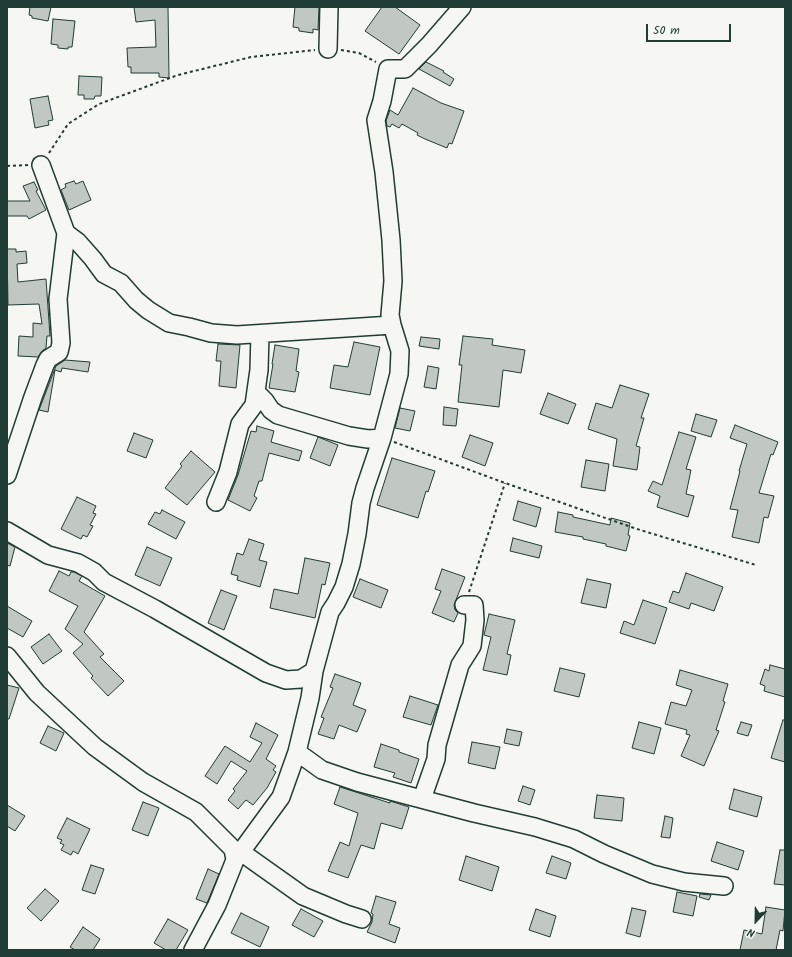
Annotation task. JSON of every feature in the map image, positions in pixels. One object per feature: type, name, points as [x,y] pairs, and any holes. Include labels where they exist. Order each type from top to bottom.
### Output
[{"type":"street","points":[[328,49],[329,7]]},
{"type":"street","points":[[193,950],[217,905],[238,856],[280,797],[297,752],[310,698],[314,671],[330,612],[344,587],[351,564],[358,534],[361,503],[382,438],[398,374],[400,351],[390,315],[393,281],[391,240],[384,172],[376,120],[382,101],[388,69],[405,70],[462,7]]},
{"type":"street","points":[[7,475],[32,397],[45,365],[48,359],[59,352],[61,343],[58,300],[66,233],[41,164]]},
{"type":"street","points":[[66,233],[78,242],[104,274],[121,283],[136,300],[148,310],[169,323],[211,333],[237,335],[392,325]]},
{"type":"street","points":[[216,502],[228,472],[240,424],[254,405],[257,393],[259,370],[260,334]]},
{"type":"street","points":[[257,393],[271,410],[278,415],[349,436],[368,439],[382,438]]},
{"type":"street","points":[[7,531],[48,555],[78,563],[94,572],[104,582],[155,609],[266,673],[286,680],[301,679],[314,671]]},
{"type":"street","points":[[422,799],[436,759],[437,745],[460,665],[472,646],[475,620],[474,605],[464,605]]},
{"type":"street","points":[[7,656],[37,693],[95,747],[143,782],[196,812],[233,849],[238,856],[303,896],[362,919]]},
{"type":"street","points":[[297,752],[322,770],[357,782],[474,813],[535,827],[574,839],[604,854],[652,874],[684,882],[724,886]]},
{"type":"path","points":[[7,166],[41,164],[68,124],[99,104],[178,75],[251,57],[328,49],[360,53],[388,69]]},
{"type":"path","points":[[382,438],[640,530],[756,565]]},
{"type":"path","points":[[464,605],[505,483]]},
{"type":"building","points":[[30,7],[51,7],[48,21],[32,18],[32,16],[29,15]]},
{"type":"building","points":[[134,7],[168,7],[169,78],[159,77],[159,73],[131,73],[131,67],[128,67],[127,48],[156,47],[155,20],[136,22]]},
{"type":"building","points":[[295,7],[319,7],[318,30],[313,29],[313,33],[299,31],[299,28],[293,27]]},
{"type":"building","points":[[382,7],[395,7],[420,25],[399,54],[365,31]]},
{"type":"building","points":[[53,19],[75,21],[72,47],[68,47],[68,49],[58,48],[58,45],[51,44]]},
{"type":"building","points":[[426,62],[444,71],[443,72],[454,79],[450,86],[419,69]]},
{"type":"building","points":[[79,76],[102,77],[101,96],[95,96],[94,99],[84,99],[84,95],[78,95]]},
{"type":"building","points":[[413,88],[441,103],[464,111],[452,144],[449,143],[447,148],[417,135],[418,133],[402,124],[399,128],[392,124],[390,127],[387,126],[386,121],[390,110],[398,115]]},
{"type":"building","points":[[48,96],[53,120],[48,121],[49,125],[35,128],[30,99]]},
{"type":"building","points":[[74,181],[76,184],[83,181],[91,200],[69,210],[61,190],[66,187],[65,184]]},
{"type":"building","points":[[34,182],[38,190],[36,191],[46,210],[29,219],[27,216],[7,216],[7,201],[30,201],[23,186]]},
{"type":"building","points":[[7,249],[16,249],[16,252],[26,251],[27,263],[17,264],[18,282],[46,279],[50,336],[47,336],[46,348],[38,357],[18,356],[19,336],[33,337],[33,323],[42,324],[39,304],[8,305]]},
{"type":"building","points":[[463,336],[493,339],[492,345],[525,350],[521,373],[503,370],[499,407],[458,402],[462,365],[459,365]]},
{"type":"building","points":[[421,337],[440,339],[439,349],[419,346]]},
{"type":"building","points":[[354,342],[380,347],[370,395],[330,388],[334,365],[348,367]]},
{"type":"building","points":[[218,344],[240,345],[236,388],[219,386],[221,361],[216,361]]},
{"type":"building","points":[[275,345],[299,349],[296,371],[299,372],[295,392],[269,388]]},
{"type":"building","points":[[65,360],[90,362],[88,372],[62,368],[61,372],[55,370],[48,412],[39,410],[56,366]]},
{"type":"building","points":[[428,366],[439,368],[436,389],[424,387]]},
{"type":"building","points":[[620,385],[649,394],[641,418],[644,418],[636,446],[640,447],[637,470],[613,466],[617,439],[588,429],[596,403],[612,408]]},
{"type":"building","points":[[548,393],[576,404],[568,424],[540,414]]},
{"type":"building","points":[[444,407],[458,409],[456,426],[443,425]]},
{"type":"building","points":[[400,408],[415,411],[410,431],[395,428]]},
{"type":"building","points":[[696,414],[717,420],[711,437],[691,431]]},
{"type":"building","points":[[735,425],[778,442],[773,455],[771,454],[759,493],[774,496],[768,518],[764,517],[759,543],[732,537],[738,510],[730,509],[747,444],[730,438]]},
{"type":"building","points":[[257,426],[274,431],[271,442],[302,451],[299,461],[269,453],[262,481],[259,481],[254,496],[257,498],[250,511],[228,500],[238,475],[251,431],[256,432]]},
{"type":"building","points":[[679,432],[696,437],[686,469],[691,470],[686,494],[694,496],[688,517],[657,507],[660,496],[648,491],[653,481],[662,485]]},
{"type":"building","points":[[134,433],[153,440],[146,458],[127,451]]},
{"type":"building","points":[[470,435],[493,443],[485,466],[462,457]]},
{"type":"building","points":[[318,437],[338,445],[330,466],[310,458]]},
{"type":"building","points":[[191,451],[215,472],[187,505],[165,488],[182,466],[180,464]]},
{"type":"building","points":[[392,458],[435,471],[428,492],[426,491],[418,518],[377,505]]},
{"type":"building","points":[[586,460],[609,464],[605,491],[581,487]]},
{"type":"building","points":[[77,497],[96,506],[93,513],[96,514],[90,525],[93,526],[87,537],[83,535],[81,539],[61,529]]},
{"type":"building","points":[[518,501],[541,508],[536,527],[513,520]]},
{"type":"building","points":[[162,510],[185,522],[176,539],[148,524],[155,512],[160,514]]},
{"type":"building","points":[[558,512],[573,515],[573,517],[610,525],[611,518],[630,523],[628,535],[630,536],[626,551],[606,546],[606,544],[583,539],[583,537],[555,532]]},
{"type":"building","points":[[513,538],[542,546],[539,558],[510,551]]},
{"type":"building","points":[[249,539],[264,544],[259,560],[267,562],[260,587],[237,580],[238,576],[231,574],[237,553],[243,555]]},
{"type":"building","points":[[7,543],[15,547],[10,566],[7,565]]},
{"type":"building","points":[[147,547],[172,558],[160,586],[135,575]]},
{"type":"building","points":[[305,558],[330,563],[325,585],[322,584],[315,618],[270,608],[274,589],[298,594]]},
{"type":"building","points":[[442,569],[465,577],[454,605],[455,610],[458,613],[454,622],[432,613],[441,591],[435,589]]},
{"type":"building","points":[[59,571],[69,576],[71,572],[74,572],[82,576],[79,581],[105,596],[84,632],[104,654],[100,657],[124,681],[108,696],[91,678],[93,676],[73,653],[83,644],[65,629],[78,606],[49,591]]},
{"type":"building","points":[[686,573],[723,587],[714,611],[691,603],[689,609],[669,602],[673,591],[679,593]]},
{"type":"building","points":[[360,579],[388,590],[381,608],[353,597]]},
{"type":"building","points":[[587,579],[611,584],[606,608],[581,603]]},
{"type":"building","points":[[221,590],[237,596],[224,630],[208,623]]},
{"type":"building","points":[[643,600],[667,608],[655,644],[620,633],[624,621],[634,625]]},
{"type":"building","points":[[7,606],[32,621],[23,637],[7,628]]},
{"type":"building","points":[[489,614],[515,620],[507,654],[511,655],[507,675],[483,670],[491,637],[484,635]]},
{"type":"building","points":[[49,634],[62,651],[43,664],[31,647]]},
{"type":"building","points":[[770,665],[785,669],[785,697],[764,691],[765,686],[760,684],[765,669],[769,671]]},
{"type":"building","points":[[560,668],[585,674],[579,697],[554,691]]},
{"type":"building","points":[[680,670],[728,684],[723,701],[725,702],[716,730],[719,731],[704,766],[681,756],[690,735],[686,734],[687,730],[665,724],[671,702],[686,706],[692,690],[676,685]]},
{"type":"building","points":[[335,674],[361,683],[353,705],[366,710],[357,732],[339,725],[334,739],[318,734],[324,718],[321,717],[333,688],[330,687]]},
{"type":"building","points":[[7,685],[19,688],[9,719],[7,719]]},
{"type":"building","points":[[410,696],[438,705],[431,725],[403,717]]},
{"type":"building","points":[[783,720],[785,720],[785,762],[771,758]]},
{"type":"building","points":[[639,722],[661,728],[654,754],[632,748]]},
{"type":"building","points":[[741,722],[752,725],[748,736],[737,733]]},
{"type":"building","points":[[256,723],[278,735],[266,759],[276,766],[273,770],[276,772],[267,788],[253,805],[246,800],[238,809],[228,800],[235,791],[233,789],[247,771],[231,761],[217,784],[205,776],[225,746],[250,762],[262,743],[250,737]]},
{"type":"building","points":[[48,726],[64,733],[56,751],[40,743]]},
{"type":"building","points":[[507,729],[522,732],[519,746],[504,743]]},
{"type":"building","points":[[472,742],[500,747],[495,769],[468,763]]},
{"type":"building","points":[[381,744],[419,759],[411,783],[393,777],[395,773],[374,767]]},
{"type":"building","points":[[523,786],[535,790],[530,805],[518,801]]},
{"type":"building","points":[[340,787],[390,803],[390,801],[409,807],[402,829],[381,823],[374,849],[361,845],[348,878],[328,871],[340,842],[349,846],[358,813],[334,804]]},
{"type":"building","points":[[734,789],[762,797],[757,817],[729,809]]},
{"type":"building","points":[[597,795],[624,798],[622,821],[594,818]]},
{"type":"building","points":[[143,802],[159,808],[148,836],[132,830]]},
{"type":"building","points":[[7,805],[25,816],[15,831],[7,826]]},
{"type":"building","points":[[665,816],[673,818],[670,838],[661,837]]},
{"type":"building","points":[[67,818],[90,829],[78,854],[73,851],[71,855],[61,850],[64,845],[60,843],[62,840],[57,838]]},
{"type":"building","points":[[717,842],[744,851],[738,870],[711,861]]},
{"type":"building","points":[[780,850],[785,850],[785,885],[774,884]]},
{"type":"building","points":[[466,856],[499,867],[492,891],[459,880]]},
{"type":"building","points":[[552,856],[571,863],[566,879],[546,873]]},
{"type":"building","points":[[91,865],[104,869],[95,894],[82,890]]},
{"type":"building","points":[[208,869],[219,874],[207,903],[196,899]]},
{"type":"building","points":[[45,889],[59,901],[41,921],[27,908]]},
{"type":"building","points":[[677,892],[697,896],[693,916],[673,912]]},
{"type":"building","points":[[700,894],[711,895],[709,900],[699,897]]},
{"type":"building","points":[[376,896],[396,902],[389,924],[400,928],[395,943],[367,932],[372,922],[373,914],[371,913]]},
{"type":"building","points":[[766,907],[785,910],[783,931],[780,930],[776,950],[740,950],[744,930],[762,934]]},
{"type":"building","points":[[632,908],[646,911],[640,937],[626,933]]},
{"type":"building","points":[[301,909],[323,921],[314,937],[292,925]]},
{"type":"building","points":[[536,909],[556,916],[550,937],[529,930]]},
{"type":"building","points":[[241,913],[269,927],[260,947],[231,933]]},
{"type":"building","points":[[168,919],[188,930],[176,950],[166,950],[154,943]]},
{"type":"building","points":[[83,927],[100,939],[93,950],[75,950],[70,947]]}]
